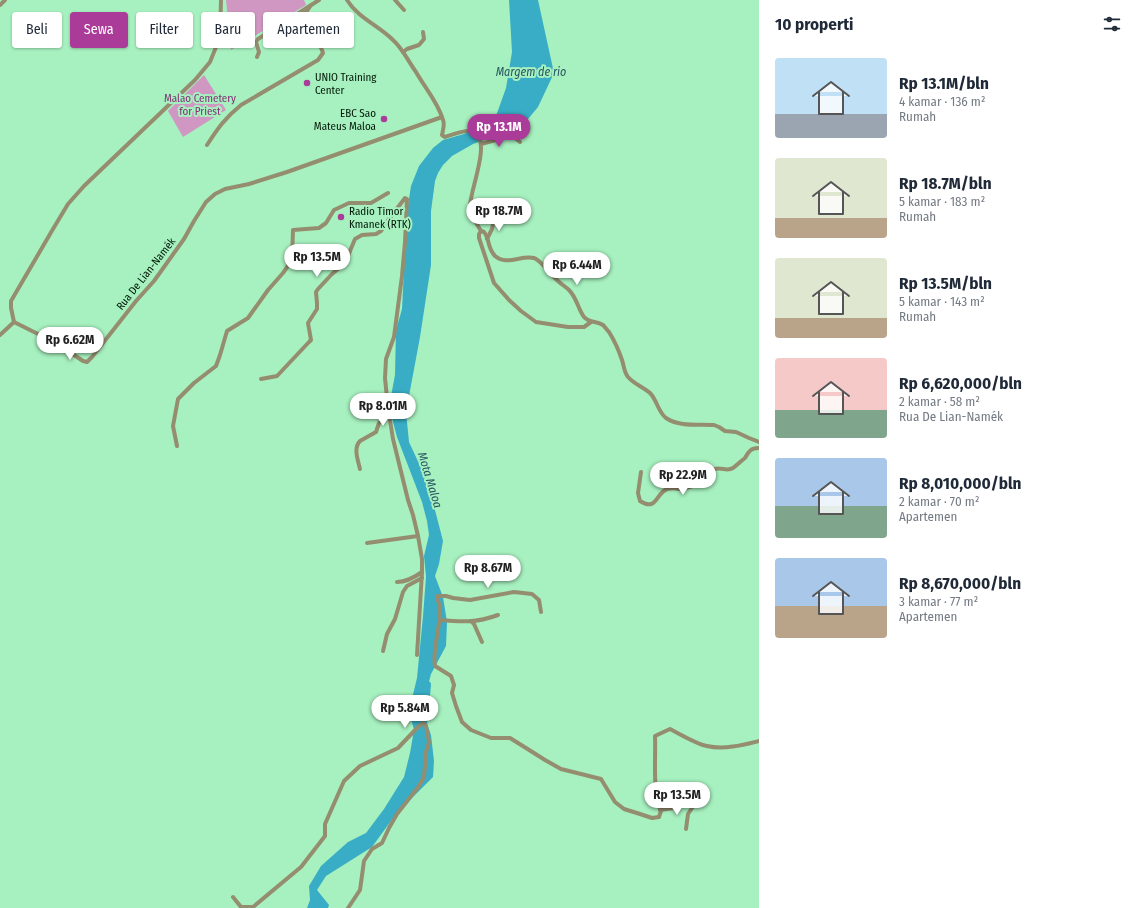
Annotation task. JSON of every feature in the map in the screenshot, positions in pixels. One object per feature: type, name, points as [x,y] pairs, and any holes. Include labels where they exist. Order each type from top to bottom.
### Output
[{"type":"street","points":[[0,5],[5,0]]},
{"type":"street","points":[[0,335],[14,322],[11,301],[68,204],[84,186],[195,80],[210,62],[220,37],[221,0]]},
{"type":"street","points":[[257,57],[260,52],[256,42],[258,38],[319,0]]},
{"type":"street","points":[[347,0],[363,18],[394,40],[403,52],[432,96],[442,117],[444,123],[442,135],[445,137],[471,131],[475,132],[481,144],[478,171],[470,206],[472,214],[481,231],[487,235],[491,251],[497,257],[506,260],[534,258],[539,261],[553,277],[570,291],[583,316],[591,322],[602,325],[610,334],[622,359],[627,376],[649,393],[664,417],[671,421],[681,423],[719,426],[722,430],[736,432],[759,442]]},
{"type":"street","points":[[395,0],[404,10]]},
{"type":"street","points":[[207,145],[220,124],[229,114],[241,105],[318,60],[323,53],[305,15],[311,5]]},
{"type":"street","points":[[403,52],[419,45],[424,39],[423,32]]},
{"type":"street","name":"Rua De Lian-Namék","points":[[14,322],[56,343],[83,361],[87,362],[154,281],[184,239],[206,202],[215,194],[225,189],[249,184],[288,172],[442,117]]},
{"type":"street","points":[[481,144],[511,136],[520,142]]},
{"type":"street","points":[[177,446],[173,426],[178,399],[194,383],[216,366],[227,331],[248,318],[292,260],[293,230],[318,228],[326,223],[334,210],[349,203],[371,203],[388,193]]},
{"type":"street","points":[[261,379],[277,376],[310,342],[311,340],[308,323],[317,309],[316,292],[332,274],[345,263],[355,239],[362,235],[376,234],[381,231],[406,198],[406,242],[394,337],[386,359],[385,378],[388,408],[394,439],[418,536],[422,559],[417,655]]},
{"type":"street","points":[[487,239],[492,229],[494,219]]},
{"type":"street","points":[[481,231],[479,238],[494,283],[521,311],[536,322],[562,326],[584,327],[591,322]]},
{"type":"street","points":[[360,469],[356,450],[358,443],[360,440],[376,432],[379,423],[383,420],[382,414],[388,408]]},
{"type":"street","points":[[641,472],[638,493],[640,501],[650,504],[656,501],[662,492],[667,489],[680,489],[698,484],[709,472],[715,469],[732,469],[750,451],[759,448]]},
{"type":"street","points":[[367,543],[418,536]]},
{"type":"street","points":[[397,582],[399,583],[422,572]]},
{"type":"street","points":[[383,651],[387,634],[395,618],[403,592],[407,586],[422,578]]},
{"type":"street","points":[[541,612],[539,600],[532,594],[514,592],[470,600],[439,595],[437,596],[436,599],[439,602],[439,620],[433,659],[434,666],[451,676],[454,685],[452,693],[456,706],[462,722],[471,730],[491,738],[510,738],[561,769],[601,779],[615,802],[624,809],[652,818],[659,817],[660,810],[656,786],[655,736],[670,729],[706,746],[722,748],[759,741]]},
{"type":"street","points":[[439,620],[484,620],[498,615]]},
{"type":"street","points":[[471,621],[474,624],[482,642]]},
{"type":"street","points":[[233,897],[241,907],[253,907],[301,867],[325,836],[325,824],[344,782],[360,766],[398,748],[418,726],[423,723],[426,726],[429,742],[425,757],[424,777],[419,786],[397,814],[382,843],[372,850],[364,861],[360,890],[348,908]]},
{"type":"street","points":[[660,810],[674,808],[691,802],[694,803],[694,807],[687,816],[686,829]]},
{"type":"green space","points":[[226,0],[304,0],[306,5],[294,12],[263,12],[263,31],[255,36],[255,12],[227,12]]},
{"type":"green space","name":"Malao Cemetery for Priest","points":[[204,75],[226,110],[183,137],[168,111]]},
{"type":"water","name":"Margem de rio","points":[[509,0],[538,0],[554,73],[538,107],[518,131],[498,135],[473,144],[452,156],[443,165],[438,173],[435,181],[431,211],[431,265],[420,337],[406,412],[409,442],[428,483],[443,541],[439,564],[435,576],[443,597],[447,622],[446,646],[431,674],[422,709],[431,735],[434,761],[433,777],[396,814],[372,847],[326,876],[317,890],[329,905],[328,908],[307,908],[310,900],[309,886],[321,866],[348,842],[366,833],[384,809],[404,777],[410,753],[414,730],[409,711],[417,678],[426,577],[424,556],[429,535],[422,502],[397,437],[389,407],[395,375],[396,330],[402,309],[407,212],[411,186],[419,166],[433,148],[443,140],[464,134],[496,116],[506,88],[512,52]]},
{"type":"waterway","name":"Mota Maloa","points":[[423,725],[427,685]]},
{"type":"place","name":"UNIO Training Center","points":[[307,83]]},
{"type":"place","name":"EBC Sao Mateus Maloa","points":[[384,119]]},
{"type":"place","name":"Radio Timor Kmanek (RTK)","points":[[341,217]]}]
